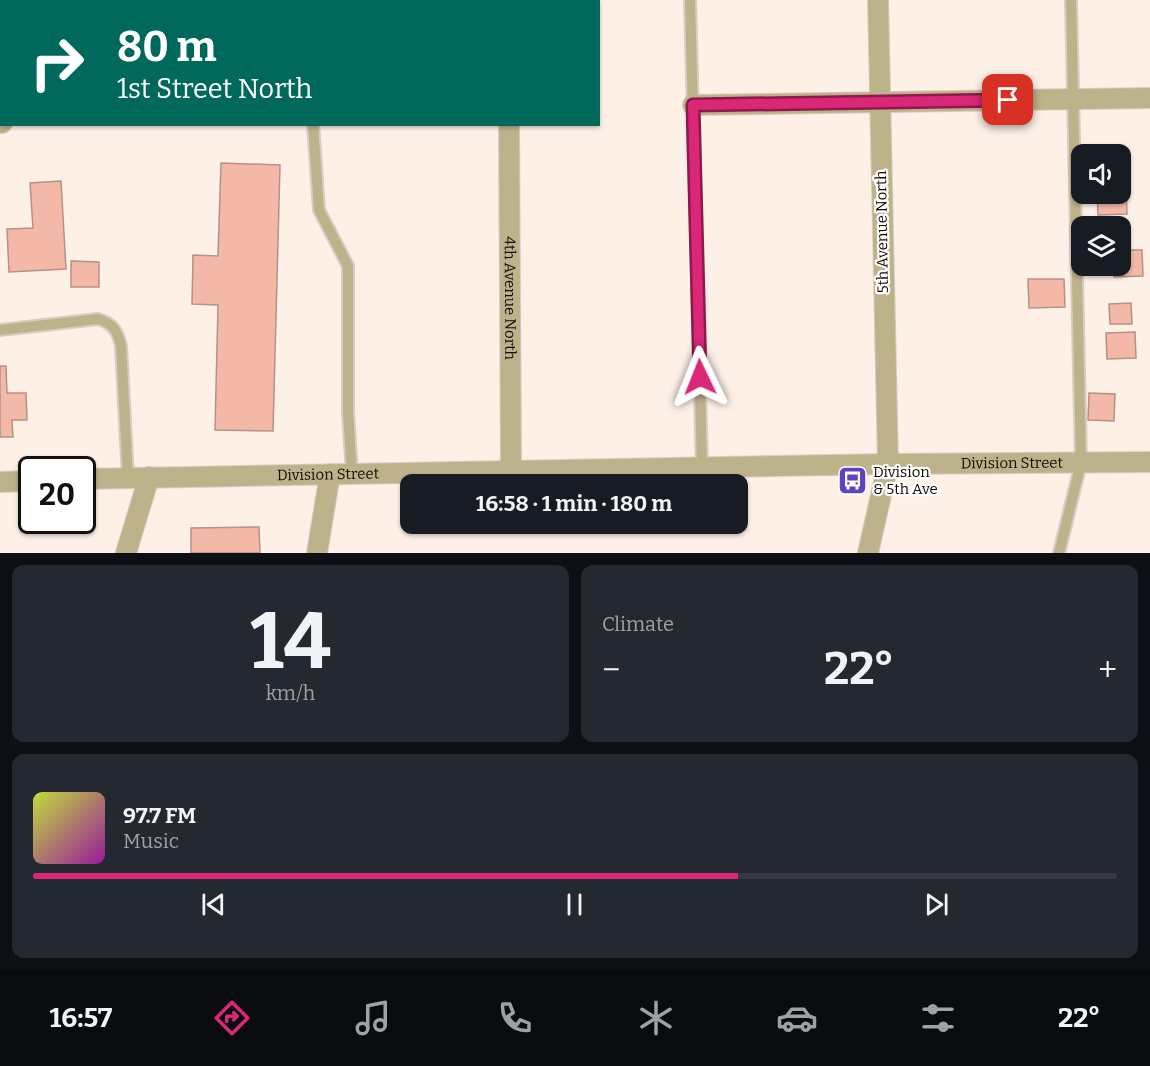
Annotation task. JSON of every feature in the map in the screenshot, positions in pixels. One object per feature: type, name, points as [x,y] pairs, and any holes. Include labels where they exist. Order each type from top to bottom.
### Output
[{"type":"street","name":"5th Avenue North","points":[[868,553],[888,464],[878,0]]},
{"type":"street","points":[[693,105],[1150,98]]},
{"type":"street","name":"4th Avenue North","points":[[509,126],[511,472]]},
{"type":"street","name":"Division Street","points":[[96,479],[888,464],[1150,462]]},
{"type":"street","points":[[317,553],[330,474]]},
{"type":"street","points":[[126,553],[149,477]]},
{"type":"street","points":[[0,482],[18,481]]},
{"type":"lane","points":[[690,0],[702,468]]},
{"type":"lane","points":[[1059,553],[1081,463],[1071,0]]},
{"type":"lane","points":[[314,126],[319,210],[348,266],[348,412],[352,474]]},
{"type":"lane","points":[[0,330],[98,319],[107,321],[114,327],[121,346],[128,478]]},
{"type":"building","points":[[221,163],[280,165],[273,431],[215,430],[218,305],[192,304],[193,255],[218,256]]},
{"type":"building","points":[[61,181],[66,269],[9,272],[7,229],[33,228],[30,183]]},
{"type":"building","points":[[1097,204],[1127,204],[1127,214],[1098,215]]},
{"type":"building","points":[[1131,250],[1142,250],[1143,276],[1114,277],[1131,276]]},
{"type":"building","points":[[71,261],[99,262],[99,287],[71,287]]},
{"type":"building","points":[[1028,279],[1064,279],[1065,307],[1029,308]]},
{"type":"building","points":[[1131,303],[1132,324],[1110,324],[1109,304]]},
{"type":"building","points":[[1135,332],[1136,358],[1107,359],[1106,333]]},
{"type":"building","points":[[0,366],[6,366],[7,393],[26,393],[27,420],[12,420],[13,437],[0,437]]},
{"type":"building","points":[[1089,393],[1115,394],[1114,421],[1088,420]]},
{"type":"building","points":[[259,527],[260,553],[191,553],[191,528]]},
{"type":"place","name":"Division & 5th Ave","points":[[852,481]]},
{"type":"route","points":[[700,377],[693,105],[1008,100]]}]
